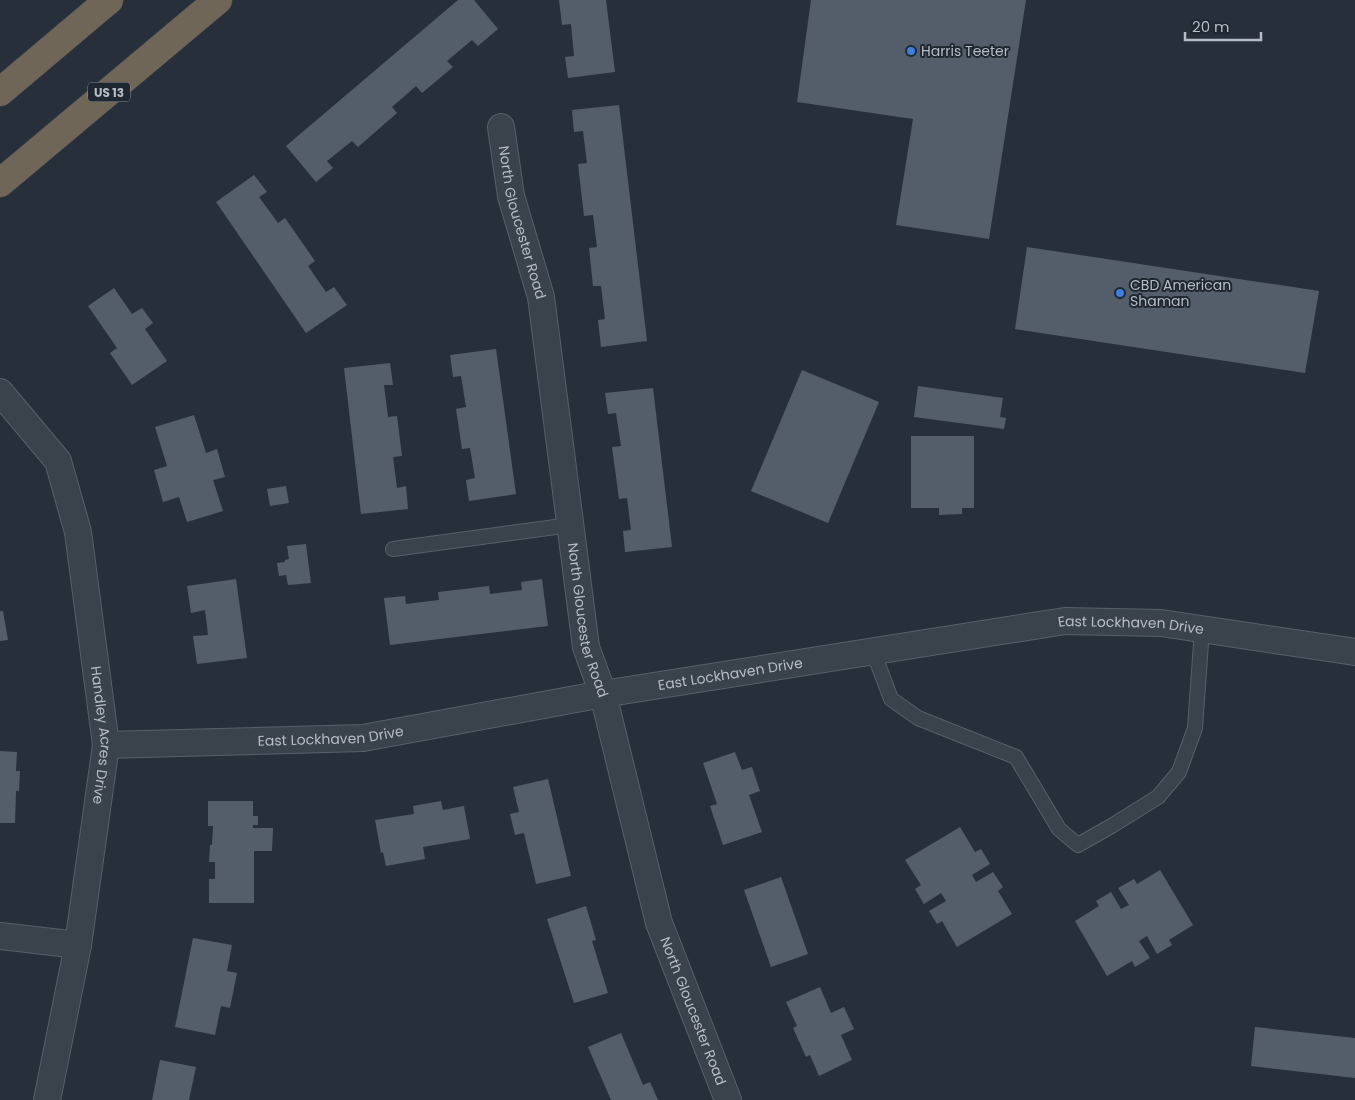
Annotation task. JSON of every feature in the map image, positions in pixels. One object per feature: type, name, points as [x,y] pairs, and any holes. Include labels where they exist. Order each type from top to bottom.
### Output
[{"type":"highway","points":[[0,92],[109,0]]},
{"type":"highway","name":"US 13","points":[[0,183],[218,0]]},
{"type":"street","name":"North Gloucester Road","points":[[502,127],[511,196],[541,297],[586,647],[602,694],[659,922],[728,1100]]},
{"type":"street","name":"Handley Acres Drive","points":[[0,392],[58,461],[78,532],[106,745],[78,944],[47,1100]]},
{"type":"street","name":"East Lockhaven Drive","points":[[106,745],[363,738],[602,694],[1065,621],[1161,623],[1355,652]]},
{"type":"street","points":[[0,936],[78,944]]},
{"type":"lane","points":[[393,549],[570,525]]},
{"type":"lane","points":[[873,651],[891,699],[918,718],[1016,757],[1059,829],[1078,845],[1158,797],[1179,772],[1195,728],[1202,629]]},
{"type":"building","points":[[458,0],[474,0],[498,29],[478,46],[472,40],[447,61],[453,67],[422,93],[416,86],[392,107],[397,113],[358,147],[352,141],[327,161],[333,168],[316,182],[286,146]]},
{"type":"building","points":[[559,0],[606,0],[615,72],[568,78],[565,57],[574,56],[571,24],[562,25]]},
{"type":"building","name":"Harris Teeter","points":[[811,0],[1026,0],[989,239],[896,225],[913,119],[797,102]]},
{"type":"building","points":[[619,105],[647,341],[601,347],[598,320],[605,319],[601,286],[593,286],[589,248],[597,247],[593,215],[584,216],[578,164],[587,163],[583,131],[574,132],[572,110]]},
{"type":"building","points":[[254,175],[267,192],[259,197],[278,223],[285,218],[315,261],[308,266],[326,292],[334,287],[347,305],[306,333],[216,202]]},
{"type":"building","points":[[1027,247],[1319,291],[1305,373],[1015,329]]},
{"type":"building","points":[[114,288],[132,314],[142,308],[153,323],[145,329],[167,361],[132,385],[110,353],[117,348],[88,306]]},
{"type":"building","points":[[496,349],[516,494],[469,501],[466,480],[475,478],[470,448],[462,449],[456,409],[466,407],[461,376],[453,377],[450,355]]},
{"type":"building","points":[[390,363],[393,385],[384,385],[388,417],[397,416],[402,456],[393,457],[397,488],[406,486],[408,509],[361,514],[344,368]]},
{"type":"building","points":[[802,370],[879,402],[828,523],[751,491]]},
{"type":"building","points":[[918,386],[1003,398],[1000,417],[1006,418],[1004,429],[914,417]]},
{"type":"building","points":[[653,388],[672,547],[625,552],[623,531],[631,530],[627,498],[619,499],[612,447],[621,446],[616,413],[608,414],[605,393]]},
{"type":"building","points":[[194,415],[206,453],[217,449],[225,477],[213,480],[223,511],[187,522],[179,497],[163,502],[154,470],[167,466],[155,427]]},
{"type":"building","points":[[911,436],[974,436],[974,508],[962,508],[962,514],[939,515],[939,508],[911,508]]},
{"type":"building","points":[[286,486],[289,503],[270,506],[267,489]]},
{"type":"building","points":[[306,544],[311,583],[288,585],[286,575],[279,576],[277,563],[285,562],[285,560],[289,559],[287,546]]},
{"type":"building","points":[[236,579],[247,658],[197,664],[193,636],[208,635],[205,610],[191,613],[187,586]]},
{"type":"building","points":[[542,579],[548,626],[390,645],[384,598],[405,596],[406,604],[439,600],[438,592],[489,586],[490,594],[522,590],[521,582]]},
{"type":"building","points":[[0,611],[3,611],[8,640],[0,641]]},
{"type":"building","points":[[0,751],[17,752],[16,771],[20,771],[19,791],[16,791],[15,823],[0,823]]},
{"type":"building","points":[[735,752],[742,770],[752,767],[760,791],[749,795],[762,832],[723,845],[710,806],[717,804],[703,763]]},
{"type":"building","points":[[548,779],[571,876],[536,884],[524,833],[515,835],[510,814],[519,812],[513,787]]},
{"type":"building","points":[[208,801],[253,801],[253,816],[258,816],[258,825],[253,825],[253,828],[273,828],[272,851],[254,851],[254,903],[209,903],[209,879],[215,879],[215,862],[209,862],[213,826],[208,826]]},
{"type":"building","points":[[441,801],[443,810],[464,806],[470,839],[423,847],[425,859],[386,866],[383,852],[381,853],[375,820],[414,814],[413,806]]},
{"type":"building","points":[[960,827],[975,852],[981,849],[990,864],[972,875],[976,882],[993,872],[1003,887],[998,891],[1012,914],[957,947],[942,921],[937,924],[929,911],[946,901],[941,893],[924,904],[915,889],[921,885],[905,860]]},
{"type":"building","points":[[1160,870],[1193,925],[1169,940],[1172,945],[1157,954],[1147,936],[1139,941],[1150,958],[1135,967],[1132,961],[1107,976],[1075,921],[1099,906],[1096,901],[1111,892],[1121,909],[1129,905],[1118,888],[1134,879],[1137,884]]},
{"type":"building","points":[[781,877],[808,954],[771,967],[744,890]]},
{"type":"building","points":[[586,906],[596,940],[592,941],[608,993],[574,1003],[547,919]]},
{"type":"building","points":[[193,938],[232,945],[227,971],[237,973],[230,1008],[221,1006],[215,1035],[175,1027]]},
{"type":"building","points":[[820,987],[831,1013],[844,1007],[854,1029],[841,1035],[852,1060],[819,1076],[810,1055],[806,1057],[793,1028],[797,1026],[786,1002]]},
{"type":"building","points":[[1255,1027],[1355,1038],[1355,1078],[1251,1066]]},
{"type":"building","points":[[621,1033],[643,1085],[650,1082],[658,1100],[611,1100],[588,1047]]},
{"type":"building","points":[[160,1060],[196,1067],[189,1100],[152,1100]]},
{"type":"place","name":"Harris Teeter","points":[[911,51]]},
{"type":"place","name":"CBD American Shaman","points":[[1120,293]]}]
